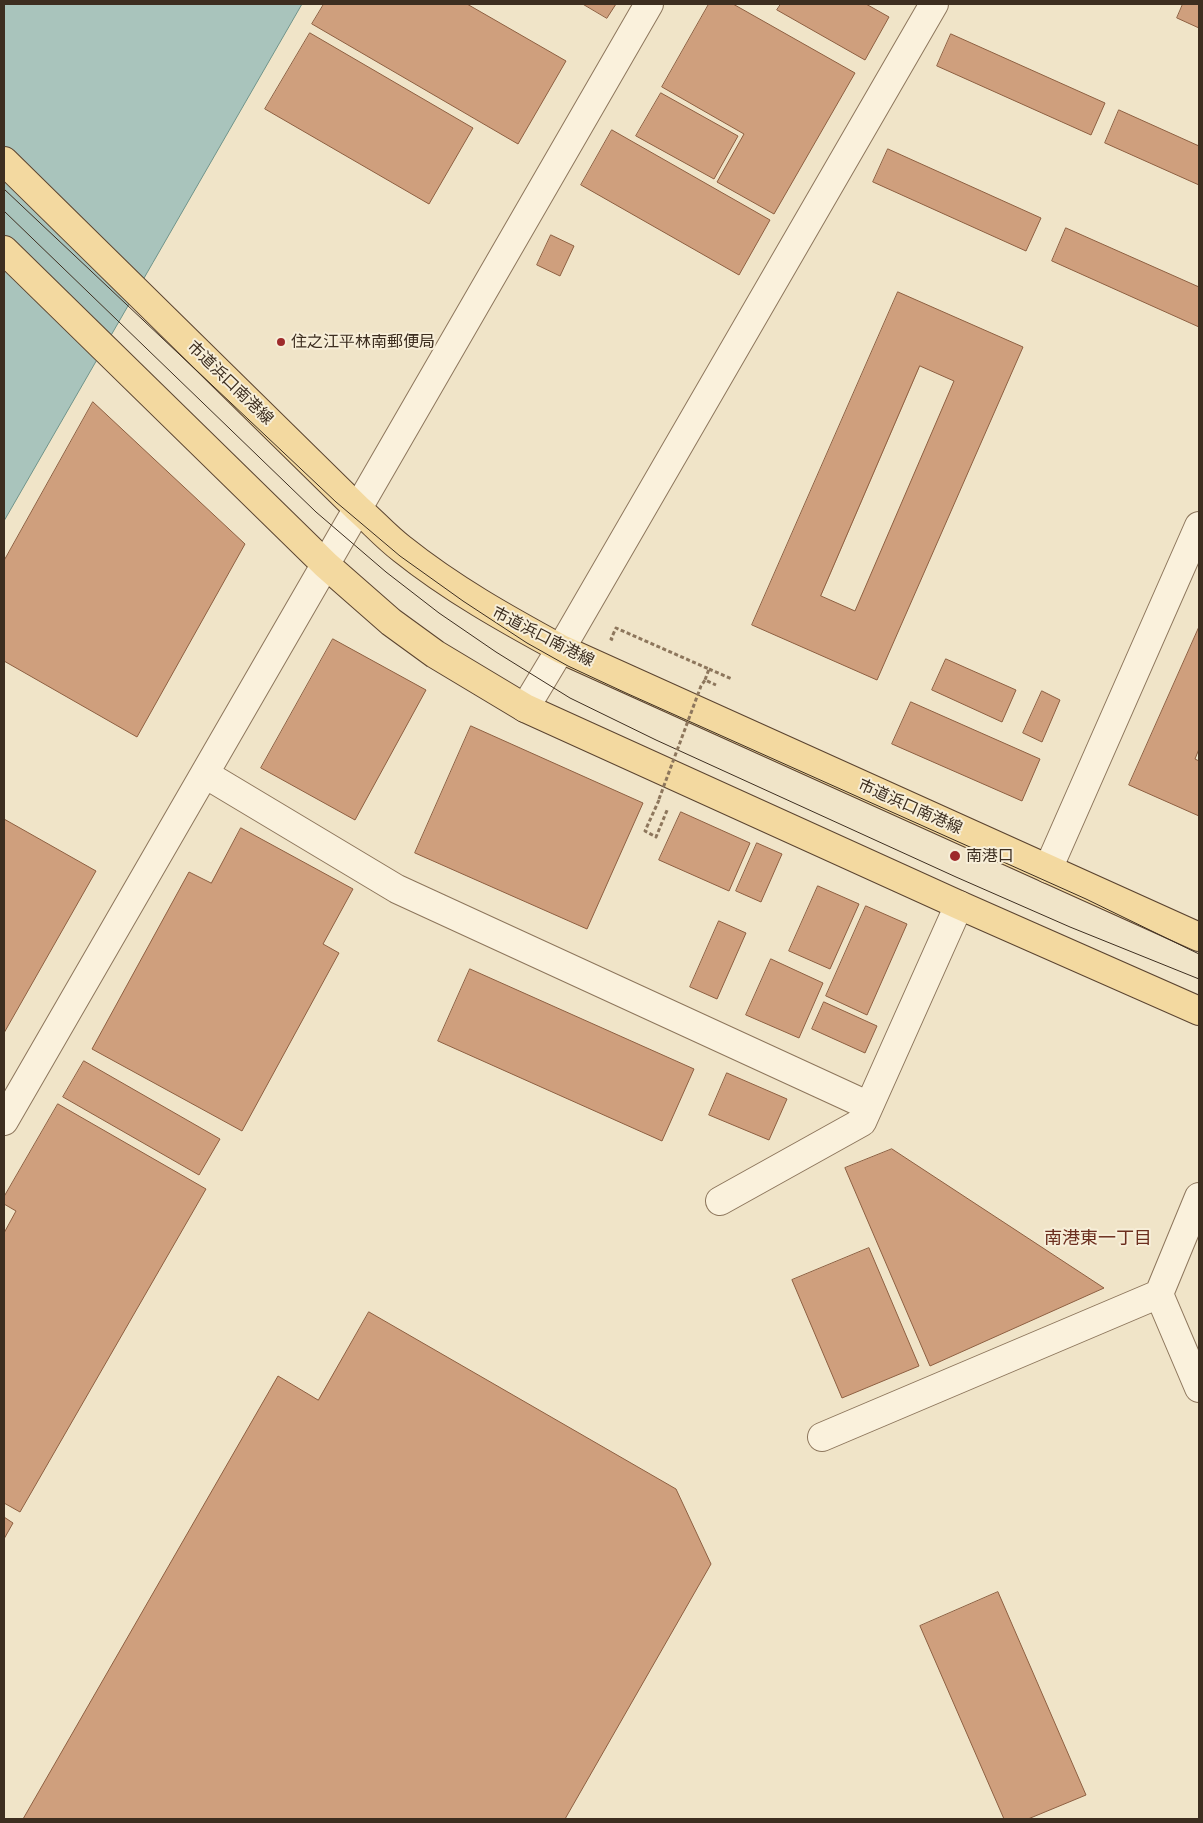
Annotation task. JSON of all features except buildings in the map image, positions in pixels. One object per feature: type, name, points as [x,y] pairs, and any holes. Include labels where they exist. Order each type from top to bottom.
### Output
[{"type":"main road","name":"市道浜口南港線","points":[[4,161],[357,508],[401,548],[453,587],[561,649],[1199,938]]},
{"type":"main road","points":[[4,250],[326,565],[391,622],[435,654],[525,708],[959,905],[1199,1011]]},
{"type":"street","points":[[4,1121],[649,4]]},
{"type":"street","points":[[525,708],[934,4]]},
{"type":"street","points":[[1048,869],[1199,526]]},
{"type":"street","points":[[205,774],[397,889],[869,1106]]},
{"type":"street","points":[[720,1201],[862,1122],[959,905]]},
{"type":"street","points":[[822,1437],[1159,1294],[1199,1197]]},
{"type":"street","points":[[1159,1294],[1199,1388]]},
{"type":"path","points":[[620,643],[611,639],[616,628],[732,679]]},
{"type":"path","points":[[668,808],[656,837],[645,831],[708,669]]},
{"type":"path","points":[[705,680],[716,685]]},
{"type":"water","points":[[4,4],[302,4],[4,521]]},
{"type":"tram line","points":[[4,189],[336,502],[400,556],[463,601],[527,643],[568,666],[626,693],[1086,899],[1199,954]]},
{"type":"tram line","points":[[4,211],[316,512],[386,572],[439,613],[496,652],[570,698],[656,740],[956,877],[1070,927],[1199,979]]},
{"type":"place","name":"住之江平林南郵便局","points":[[281,342]]},
{"type":"place","name":"南港口","points":[[955,856]]},
{"type":"district","name":"南港東一丁目","points":[[1098,1239]]}]
